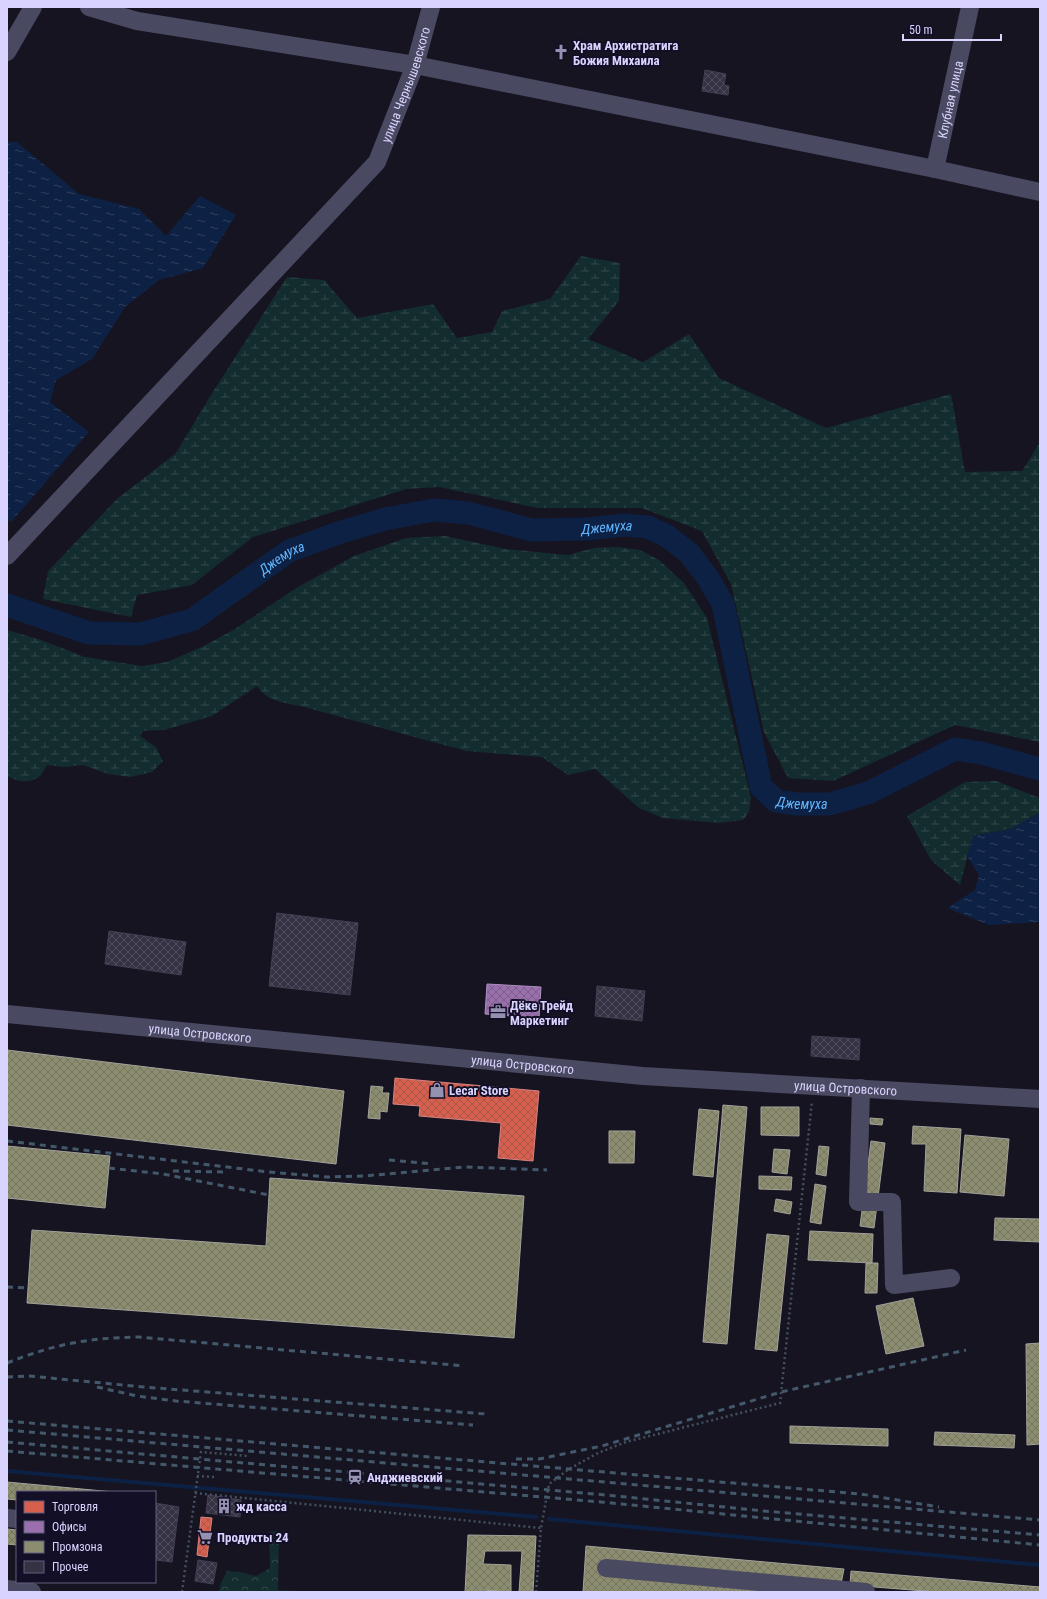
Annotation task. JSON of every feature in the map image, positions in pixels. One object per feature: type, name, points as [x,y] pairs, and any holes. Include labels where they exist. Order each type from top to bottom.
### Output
[{"type":"street","points":[[7,52],[33,7]]},
{"type":"street","points":[[89,7],[137,21],[415,65],[935,169],[1040,192]]},
{"type":"street","name":"улица Чернышевского","points":[[7,556],[377,162],[415,65],[431,7]]},
{"type":"street","name":"Клубная улица","points":[[935,169],[970,7]]},
{"type":"street","name":"улица Островского","points":[[7,1014],[643,1076],[1040,1099]]},
{"type":"street","points":[[861,1088],[858,1202],[892,1202],[894,1285],[950,1278]]},
{"type":"street","points":[[606,1568],[866,1592]]},
{"type":"street","points":[[7,1589],[32,1592]]},
{"type":"path","points":[[536,1592],[541,1528],[549,1484],[569,1469],[598,1452],[626,1442],[780,1403],[814,1086]]},
{"type":"path","points":[[182,1592],[200,1452],[248,1456]]},
{"type":"path","points":[[198,1476],[214,1477]]},
{"type":"path","points":[[196,1492],[541,1528]]},
{"type":"green space","points":[[581,256],[620,263],[619,301],[588,339],[643,362],[689,334],[719,378],[826,428],[951,394],[965,472],[1022,471],[1040,442],[1040,742],[955,725],[833,781],[788,778],[764,732],[731,584],[702,531],[642,508],[538,508],[439,487],[406,489],[253,537],[192,585],[137,595],[131,617],[43,599],[48,571],[117,499],[176,453],[209,398],[287,277],[324,280],[357,318],[433,304],[457,338],[492,332],[502,311],[550,299]]},
{"type":"green space","points":[[445,536],[506,549],[568,555],[594,548],[617,547],[640,550],[659,560],[684,583],[707,618],[751,798],[749,812],[743,820],[719,823],[663,818],[639,808],[595,769],[568,775],[542,757],[466,751],[304,707],[284,703],[272,699],[257,686],[212,716],[164,730],[143,731],[140,736],[156,747],[163,761],[152,772],[131,777],[108,774],[83,765],[64,767],[47,765],[40,776],[36,779],[19,781],[7,776],[7,630],[41,640],[85,657],[142,666],[167,662],[204,646],[235,629],[298,587],[354,556],[406,538]]},
{"type":"green space","points":[[996,781],[1040,798],[1040,813],[1010,829],[973,836],[960,885],[931,860],[907,816],[965,782]]},
{"type":"green space","points":[[279,1531],[278,1590],[312,1592],[219,1592],[220,1585],[227,1571],[240,1572],[256,1576],[270,1568],[269,1532]]},
{"type":"water","points":[[7,142],[17,142],[79,194],[139,209],[166,236],[200,196],[236,215],[203,268],[159,280],[125,307],[92,359],[56,380],[50,402],[89,432],[11,522],[7,519]]},
{"type":"water","points":[[1040,813],[1040,922],[989,925],[947,908],[975,890],[979,875],[967,856],[973,836],[1010,829]]},
{"type":"building: Торговля","points":[[395,1078],[539,1091],[533,1161],[498,1158],[501,1123],[419,1116],[420,1106],[393,1104]]},
{"type":"building: Торговля","name":"Продукты 24","points":[[201,1517],[212,1518],[207,1557],[197,1555]]},
{"type":"building: Офисы","points":[[487,984],[541,987],[539,1018],[485,1014]]},
{"type":"building: Промзона","points":[[7,1050],[344,1091],[336,1164],[7,1125]]},
{"type":"building: Промзона","points":[[371,1086],[383,1087],[382,1093],[389,1093],[387,1112],[380,1111],[380,1119],[368,1118]]},
{"type":"building: Промзона","points":[[723,1105],[747,1107],[727,1344],[703,1342]]},
{"type":"building: Промзона","points":[[761,1107],[799,1107],[799,1136],[761,1135]]},
{"type":"building: Промзона","points":[[699,1109],[719,1111],[713,1177],[693,1175]]},
{"type":"building: Промзона","points":[[870,1118],[883,1119],[882,1125],[870,1124]]},
{"type":"building: Промзона","points":[[913,1126],[961,1129],[957,1193],[924,1191],[926,1144],[912,1144]]},
{"type":"building: Промзона","points":[[609,1131],[635,1131],[634,1163],[609,1163]]},
{"type":"building: Промзона","points":[[965,1135],[1009,1139],[1004,1196],[960,1192]]},
{"type":"building: Промзона","points":[[871,1141],[885,1143],[874,1228],[860,1226]]},
{"type":"building: Промзона","points":[[7,1146],[110,1156],[105,1208],[7,1198]]},
{"type":"building: Промзона","points":[[819,1146],[829,1147],[826,1176],[816,1174]]},
{"type":"building: Промзона","points":[[774,1149],[790,1150],[787,1174],[772,1172]]},
{"type":"building: Промзона","points":[[759,1176],[792,1177],[791,1190],[759,1189]]},
{"type":"building: Промзона","points":[[270,1178],[524,1196],[514,1338],[27,1303],[32,1230],[266,1246]]},
{"type":"building: Промзона","points":[[815,1184],[826,1186],[821,1224],[810,1222]]},
{"type":"building: Промзона","points":[[776,1199],[792,1202],[790,1214],[774,1211]]},
{"type":"building: Промзона","points":[[995,1218],[1040,1219],[1040,1242],[994,1240]]},
{"type":"building: Промзона","points":[[810,1231],[873,1234],[872,1263],[808,1260]]},
{"type":"building: Промзона","points":[[767,1234],[789,1236],[777,1351],[755,1349]]},
{"type":"building: Промзона","points":[[866,1263],[878,1263],[877,1293],[865,1293]]},
{"type":"building: Промзона","points":[[913,1298],[924,1346],[886,1354],[876,1306]]},
{"type":"building: Промзона","points":[[1040,1343],[1040,1444],[1027,1445],[1026,1344]]},
{"type":"building: Промзона","points":[[790,1426],[888,1429],[888,1446],[790,1443]]},
{"type":"building: Промзона","points":[[935,1432],[1015,1435],[1014,1448],[934,1445]]},
{"type":"building: Промзона","points":[[7,1482],[103,1491],[16,1491],[16,1500],[7,1499]]},
{"type":"building: Промзона","points":[[7,1529],[16,1530],[16,1545],[7,1544]]},
{"type":"building: Промзона","points":[[468,1535],[536,1536],[533,1592],[519,1592],[522,1551],[485,1551],[483,1564],[511,1565],[511,1592],[482,1590],[482,1592],[465,1592]]},
{"type":"building: Промзона","points":[[586,1546],[844,1569],[841,1584],[599,1562],[598,1573],[809,1592],[583,1592]]},
{"type":"building: Промзона","points":[[851,1571],[1040,1587],[1040,1592],[937,1592],[850,1585]]},
{"type":"building: Прочее","points":[[705,70],[726,74],[724,85],[729,86],[728,95],[702,91]]},
{"type":"building: Прочее","points":[[277,913],[358,923],[350,995],[269,986]]},
{"type":"building: Прочее","points":[[109,931],[186,942],[181,975],[105,964]]},
{"type":"building: Прочее","points":[[597,986],[645,991],[642,1021],[595,1016]]},
{"type":"building: Прочее","points":[[812,1036],[860,1039],[859,1060],[811,1056]]},
{"type":"building: Прочее","name":"жд касса","points":[[208,1495],[241,1500],[240,1517],[206,1513]]},
{"type":"building: Прочее","points":[[156,1503],[179,1507],[172,1562],[156,1560]]},
{"type":"building: Прочее","points":[[198,1560],[217,1563],[213,1584],[195,1581]]},
{"type":"waterway","name":"Джемуха","points":[[7,605],[89,633],[140,634],[192,620],[289,551],[341,532],[385,519],[434,510],[468,513],[532,530],[586,529],[624,525],[648,527],[667,536],[689,553],[708,578],[723,604],[761,787],[776,801],[797,804],[830,804],[868,793],[955,749],[981,753],[1040,769]]},
{"type":"waterway","points":[[7,1471],[536,1517]]},
{"type":"waterway","points":[[549,1519],[1040,1565]]},
{"type":"railway","points":[[7,1141],[269,1172],[327,1177],[364,1176],[465,1167],[547,1170]]},
{"type":"railway","points":[[389,1160],[433,1164]]},
{"type":"railway","points":[[109,1168],[163,1174],[269,1195]]},
{"type":"railway","points":[[173,1171],[225,1172]]},
{"type":"railway","points":[[7,1287],[28,1288]]},
{"type":"railway","points":[[7,1363],[24,1356],[72,1343],[103,1339],[139,1337],[464,1366]]},
{"type":"railway","points":[[516,1459],[539,1459],[602,1446],[781,1392],[966,1350]]},
{"type":"railway","points":[[7,1377],[29,1376],[144,1387],[486,1414]]},
{"type":"railway","points":[[97,1387],[137,1396],[176,1401],[473,1425]]},
{"type":"railway","points":[[7,1421],[861,1494],[939,1507]]},
{"type":"railway","points":[[7,1430],[1040,1520]]},
{"type":"railway","points":[[7,1442],[1040,1535]]},
{"type":"railway","points":[[7,1451],[601,1502],[1040,1545]]},
{"type":"place","name":"Храм Архистратига Божия Михаила","points":[[561,52]]},
{"type":"place","name":"Дёке Трейд Маркетинг","points":[[498,1012]]},
{"type":"place","name":"Lecar Store","points":[[437,1090]]},
{"type":"place","name":"Анджиевский","points":[[355,1477]]},
{"type":"place","name":"жд касса","points":[[224,1506]]},
{"type":"place","name":"Продукты 24","points":[[205,1537]]}]
